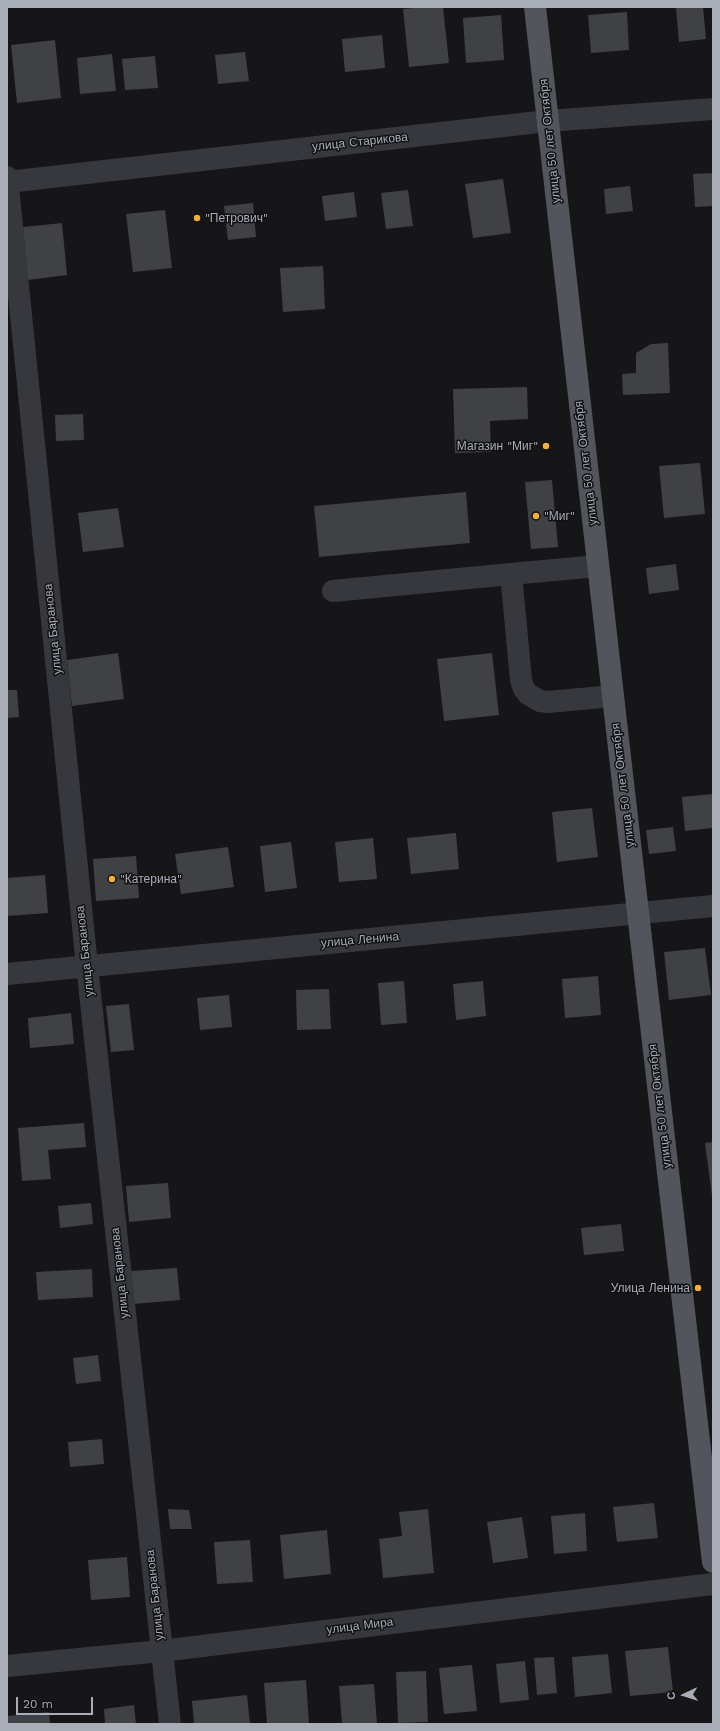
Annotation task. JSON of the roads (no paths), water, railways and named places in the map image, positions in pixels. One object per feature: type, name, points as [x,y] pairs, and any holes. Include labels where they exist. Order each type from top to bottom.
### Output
[{"type":"main road","name":"улица 50 лет Октября","points":[[536,7],[547,121],[713,1562]]},
{"type":"street","name":"улица Старикова","points":[[7,182],[547,121],[713,109]]},
{"type":"street","name":"улица Баранова","points":[[7,178],[87,966],[170,1724]]},
{"type":"street","points":[[333,591],[598,566]]},
{"type":"street","points":[[511,574],[521,680],[524,689],[528,694],[540,701],[548,702],[613,696]]},
{"type":"street","name":"улица Ленина","points":[[7,974],[713,906]]},
{"type":"street","name":"улица Мира","points":[[7,1666],[161,1650],[713,1584]]},
{"type":"place","name":"\"Петрович\"","points":[[197,218]]},
{"type":"place","name":"Магазин \"Миг\"","points":[[546,446]]},
{"type":"place","name":"\"Миг\"","points":[[536,516]]},
{"type":"place","name":"\"Катерина\"","points":[[112,879]]},
{"type":"place","name":"Улица Ленина","points":[[698,1288]]}]
